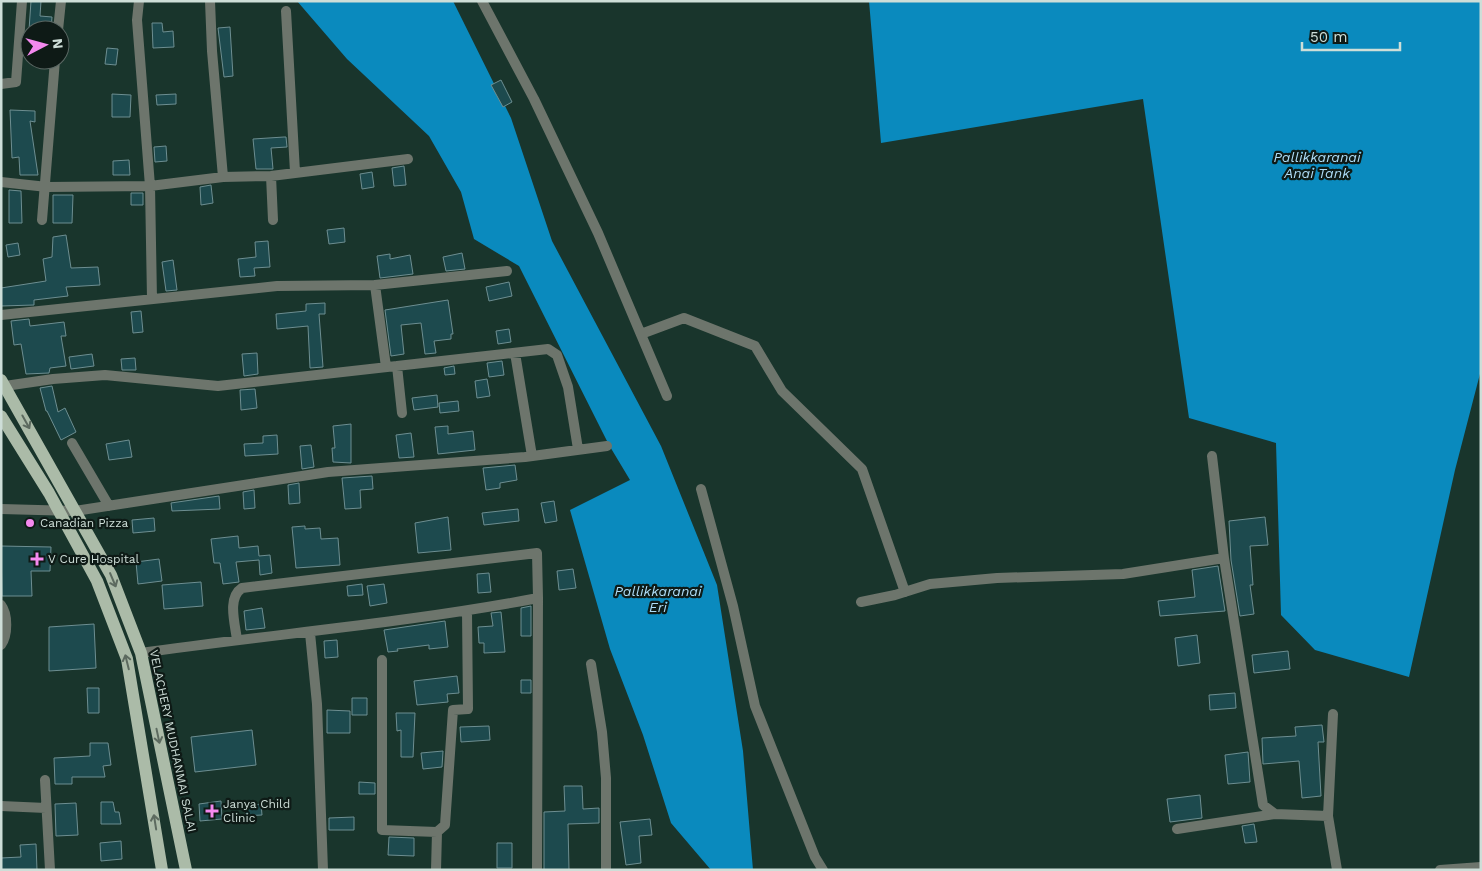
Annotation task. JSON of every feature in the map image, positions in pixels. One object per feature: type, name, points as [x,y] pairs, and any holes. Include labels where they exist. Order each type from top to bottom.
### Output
[{"type":"main road","name":"VELACHERY MUDHANMAI SALAI","points":[[3,385],[111,575],[141,654],[186,870]]},
{"type":"main road","points":[[1,416],[58,510],[97,581],[127,659],[162,870]]},
{"type":"street","points":[[1,84],[16,82],[22,1]]},
{"type":"street","points":[[59,20],[60,1]]},
{"type":"street","points":[[139,1],[137,20],[150,186],[152,299]]},
{"type":"street","points":[[210,1],[222,177]]},
{"type":"street","points":[[482,1],[534,99],[577,188],[667,396]]},
{"type":"street","points":[[286,11],[295,172]]},
{"type":"street","points":[[42,220],[47,187],[54,70]]},
{"type":"street","points":[[1,182],[47,187],[150,186],[222,177],[271,176],[408,158]]},
{"type":"street","points":[[271,176],[273,220]]},
{"type":"street","points":[[1,315],[277,286],[375,285],[507,271]]},
{"type":"street","points":[[375,285],[402,413]]},
{"type":"street","points":[[640,334],[684,318],[755,346],[782,391],[862,469],[905,592]]},
{"type":"street","points":[[3,385],[52,378],[105,375],[218,386],[548,349],[557,355],[568,387],[578,449]]},
{"type":"street","points":[[515,352],[532,456]]},
{"type":"street","points":[[72,443],[110,506]]},
{"type":"street","points":[[1,509],[75,511],[328,472],[532,456],[607,446]]},
{"type":"street","points":[[1212,456],[1224,558],[1263,805],[1274,814]]},
{"type":"street","points":[[702,489],[733,606],[755,706],[823,870]]},
{"type":"street","points":[[237,640],[233,600],[236,592],[242,588],[536,552],[538,598],[537,870]]},
{"type":"street","points":[[860,602],[905,592],[930,584],[997,578],[1123,574],[1224,558]]},
{"type":"street","points":[[141,654],[237,640],[310,633],[467,612],[538,598]]},
{"type":"street","points":[[1,605],[5,615],[5,637],[1,645]]},
{"type":"street","points":[[436,870],[438,832],[445,825],[452,710],[468,709],[467,612]]},
{"type":"street","points":[[310,633],[317,704],[323,870]]},
{"type":"street","points":[[382,660],[382,830],[438,832]]},
{"type":"street","points":[[591,664],[602,732],[606,778],[606,870]]},
{"type":"street","points":[[1334,714],[1328,816],[1337,870]]},
{"type":"street","points":[[45,780],[50,870]]},
{"type":"street","points":[[1,806],[46,808]]},
{"type":"street","points":[[1177,829],[1274,814],[1328,816]]},
{"type":"street","points":[[1440,870],[1481,867]]},
{"type":"water","name":"Pallikkaranai Eri","points":[[297,1],[453,1],[511,118],[552,241],[661,446],[717,585],[743,751],[753,870],[711,870],[671,823],[643,735],[610,649],[570,510],[630,480],[609,445],[519,266],[474,239],[461,192],[429,136],[347,59]]},
{"type":"water","name":"Pallikkaranai Anai Tank","points":[[869,1],[1481,1],[1481,370],[1455,470],[1409,677],[1315,650],[1281,615],[1276,443],[1189,418],[1143,99],[881,143]]},
{"type":"building","points":[[31,1],[41,1],[40,16],[52,17],[52,20],[30,20]]},
{"type":"building","points":[[152,23],[162,23],[163,32],[173,31],[174,47],[153,48]]},
{"type":"building","points":[[230,27],[233,76],[224,77],[218,28]]},
{"type":"building","points":[[107,48],[118,49],[116,65],[105,64]]},
{"type":"building","points":[[501,80],[512,102],[503,107],[491,85]]},
{"type":"building","points":[[112,94],[131,95],[130,117],[112,117]]},
{"type":"building","points":[[176,94],[176,104],[157,105],[156,95]]},
{"type":"building","points":[[10,110],[35,111],[35,122],[30,121],[38,175],[20,175],[19,157],[12,158]]},
{"type":"building","points":[[286,137],[287,147],[271,148],[273,169],[256,169],[253,139]]},
{"type":"building","points":[[166,146],[167,161],[155,162],[154,147]]},
{"type":"building","points":[[129,160],[130,175],[113,175],[113,161]]},
{"type":"building","points":[[404,166],[406,185],[394,186],[392,168]]},
{"type":"building","points":[[372,172],[374,187],[362,189],[360,174]]},
{"type":"building","points":[[211,185],[213,203],[201,205],[200,187]]},
{"type":"building","points":[[9,190],[21,191],[22,223],[9,223]]},
{"type":"building","points":[[131,193],[143,193],[143,205],[131,205]]},
{"type":"building","points":[[53,195],[73,195],[72,223],[53,223]]},
{"type":"building","points":[[344,228],[345,242],[329,244],[327,230]]},
{"type":"building","points":[[66,235],[71,268],[98,267],[100,285],[66,287],[68,296],[34,300],[34,305],[1,306],[1,288],[46,281],[43,259],[52,257],[53,237]]},
{"type":"building","points":[[268,241],[270,267],[254,268],[255,276],[240,277],[238,259],[256,257],[255,242]]},
{"type":"building","points":[[18,243],[20,255],[8,257],[6,245]]},
{"type":"building","points":[[462,253],[465,269],[446,271],[443,257]]},
{"type":"building","points":[[390,254],[390,259],[410,255],[413,274],[380,278],[377,256]]},
{"type":"building","points":[[173,260],[177,290],[166,291],[162,262]]},
{"type":"building","points":[[509,282],[512,296],[489,301],[486,287]]},
{"type":"building","points":[[448,300],[453,334],[451,334],[451,339],[434,341],[436,353],[425,354],[421,323],[401,325],[404,354],[391,356],[385,310]]},
{"type":"building","points":[[325,303],[325,314],[319,314],[323,367],[310,368],[308,326],[277,329],[276,314],[306,311],[306,304]]},
{"type":"building","points":[[141,311],[143,332],[133,333],[131,312]]},
{"type":"building","points":[[29,319],[30,326],[64,322],[66,336],[61,336],[66,366],[50,368],[49,373],[26,374],[21,344],[14,345],[11,321]]},
{"type":"building","points":[[509,329],[511,342],[498,344],[496,331]]},
{"type":"building","points":[[257,353],[258,374],[244,376],[242,354]]},
{"type":"building","points":[[92,354],[94,366],[71,369],[69,357]]},
{"type":"building","points":[[135,358],[136,370],[122,370],[121,359]]},
{"type":"building","points":[[502,361],[504,375],[489,377],[487,363]]},
{"type":"building","points":[[454,366],[455,374],[445,375],[444,368]]},
{"type":"building","points":[[487,379],[490,396],[477,398],[475,381]]},
{"type":"building","points":[[52,386],[58,412],[65,408],[76,432],[61,440],[46,411],[40,388]]},
{"type":"building","points":[[255,389],[257,408],[241,410],[240,390]]},
{"type":"building","points":[[437,395],[438,407],[414,410],[412,398]]},
{"type":"building","points":[[458,401],[459,411],[440,413],[439,403]]},
{"type":"building","points":[[351,424],[351,463],[333,462],[332,448],[335,448],[333,426]]},
{"type":"building","points":[[448,426],[448,434],[473,431],[475,450],[438,454],[435,427]]},
{"type":"building","points":[[411,433],[414,457],[399,458],[396,435]]},
{"type":"building","points":[[277,435],[278,454],[245,456],[244,444],[263,443],[263,436]]},
{"type":"building","points":[[129,440],[132,457],[109,460],[106,444]]},
{"type":"building","points":[[311,445],[314,467],[302,469],[300,446]]},
{"type":"building","points":[[515,465],[517,480],[500,483],[500,488],[486,490],[483,468]]},
{"type":"building","points":[[372,476],[373,489],[360,490],[361,508],[345,509],[342,478]]},
{"type":"building","points":[[299,483],[300,503],[289,504],[288,485]]},
{"type":"building","points":[[254,490],[255,508],[244,509],[243,492]]},
{"type":"building","points":[[219,496],[220,509],[172,511],[171,503]]},
{"type":"building","points":[[554,501],[557,521],[545,523],[541,503]]},
{"type":"building","points":[[518,509],[519,521],[484,525],[482,513]]},
{"type":"building","points":[[448,517],[451,550],[418,553],[415,523]]},
{"type":"building","points":[[1265,517],[1268,545],[1250,546],[1253,585],[1250,585],[1254,614],[1240,616],[1231,560],[1229,521]]},
{"type":"building","points":[[154,518],[155,531],[133,533],[132,520]]},
{"type":"building","points":[[305,526],[305,529],[320,528],[321,539],[338,538],[340,565],[296,568],[292,527]]},
{"type":"building","points":[[238,536],[239,548],[258,546],[259,556],[270,555],[272,573],[260,575],[259,560],[236,562],[239,582],[223,584],[220,563],[214,563],[211,539]]},
{"type":"building","points":[[1,546],[51,547],[50,571],[31,571],[32,596],[2,596]]},
{"type":"building","points":[[159,559],[162,581],[138,584],[136,562]]},
{"type":"building","points":[[1218,566],[1225,611],[1160,616],[1158,601],[1195,597],[1192,570]]},
{"type":"building","points":[[573,569],[576,588],[559,590],[557,571]]},
{"type":"building","points":[[489,573],[491,592],[478,593],[477,574]]},
{"type":"building","points":[[201,582],[203,606],[164,609],[162,585]]},
{"type":"building","points":[[362,584],[363,595],[348,596],[347,586]]},
{"type":"building","points":[[384,584],[387,603],[370,606],[367,586]]},
{"type":"building","points":[[531,606],[531,636],[521,636],[521,608]]},
{"type":"building","points":[[262,608],[265,628],[246,630],[244,611]]},
{"type":"building","points":[[501,612],[505,652],[484,653],[484,643],[479,643],[478,627],[493,626],[491,613]]},
{"type":"building","points":[[445,621],[448,647],[429,649],[429,645],[388,652],[384,630]]},
{"type":"building","points":[[94,624],[96,668],[49,671],[49,627]]},
{"type":"building","points":[[1197,635],[1200,663],[1178,666],[1175,638]]},
{"type":"building","points":[[337,640],[338,657],[325,658],[324,641]]},
{"type":"building","points":[[1288,651],[1290,669],[1254,673],[1252,655]]},
{"type":"building","points":[[457,676],[459,693],[447,694],[448,702],[417,705],[414,681]]},
{"type":"building","points":[[521,680],[531,680],[531,693],[521,693]]},
{"type":"building","points":[[87,688],[99,688],[99,713],[88,713]]},
{"type":"building","points":[[1235,693],[1236,708],[1210,710],[1209,695]]},
{"type":"building","points":[[352,698],[367,698],[367,715],[352,715]]},
{"type":"building","points":[[327,710],[350,711],[350,733],[327,733]]},
{"type":"building","points":[[396,713],[415,713],[413,757],[401,757],[401,730],[397,731]]},
{"type":"building","points":[[1322,725],[1324,742],[1318,742],[1321,796],[1302,798],[1299,761],[1263,764],[1262,738],[1296,736],[1295,727]]},
{"type":"building","points":[[489,726],[490,740],[461,742],[460,727]]},
{"type":"building","points":[[252,730],[256,765],[195,772],[191,737]]},
{"type":"building","points":[[90,743],[108,743],[111,765],[103,766],[105,777],[72,777],[72,784],[55,784],[54,758],[90,756]]},
{"type":"building","points":[[443,751],[442,767],[423,769],[421,753]]},
{"type":"building","points":[[1248,752],[1250,782],[1228,784],[1225,755]]},
{"type":"building","points":[[359,782],[375,783],[375,794],[359,794]]},
{"type":"building","points":[[564,786],[582,786],[583,809],[599,808],[599,823],[568,824],[569,870],[544,870],[544,812],[565,811]]},
{"type":"building","points":[[1200,795],[1202,818],[1170,822],[1167,799]]},
{"type":"building","points":[[221,801],[222,819],[200,821],[199,804]]},
{"type":"building","points":[[101,802],[113,802],[115,812],[119,812],[121,824],[101,824]]},
{"type":"building","points":[[76,803],[78,835],[56,836],[55,804]]},
{"type":"building","points":[[261,804],[262,815],[245,816],[245,806]]},
{"type":"building","points":[[354,817],[354,830],[329,830],[329,818]]},
{"type":"building","points":[[650,819],[652,835],[639,836],[641,863],[626,865],[620,822]]},
{"type":"building","points":[[1254,824],[1257,842],[1245,843],[1242,826]]},
{"type":"building","points":[[389,837],[414,838],[414,856],[388,855]]},
{"type":"building","points":[[121,841],[122,859],[101,861],[100,843]]},
{"type":"building","points":[[497,843],[512,843],[512,868],[497,868]]},
{"type":"building","points":[[36,844],[37,870],[1,870],[1,858],[21,857],[20,845]]},
{"type":"place","name":"Canadian Pizza","points":[[30,523]]},
{"type":"place","name":"V Cure Hospital","points":[[37,559]]},
{"type":"place","name":"Janya Child Clinic","points":[[212,811]]}]
